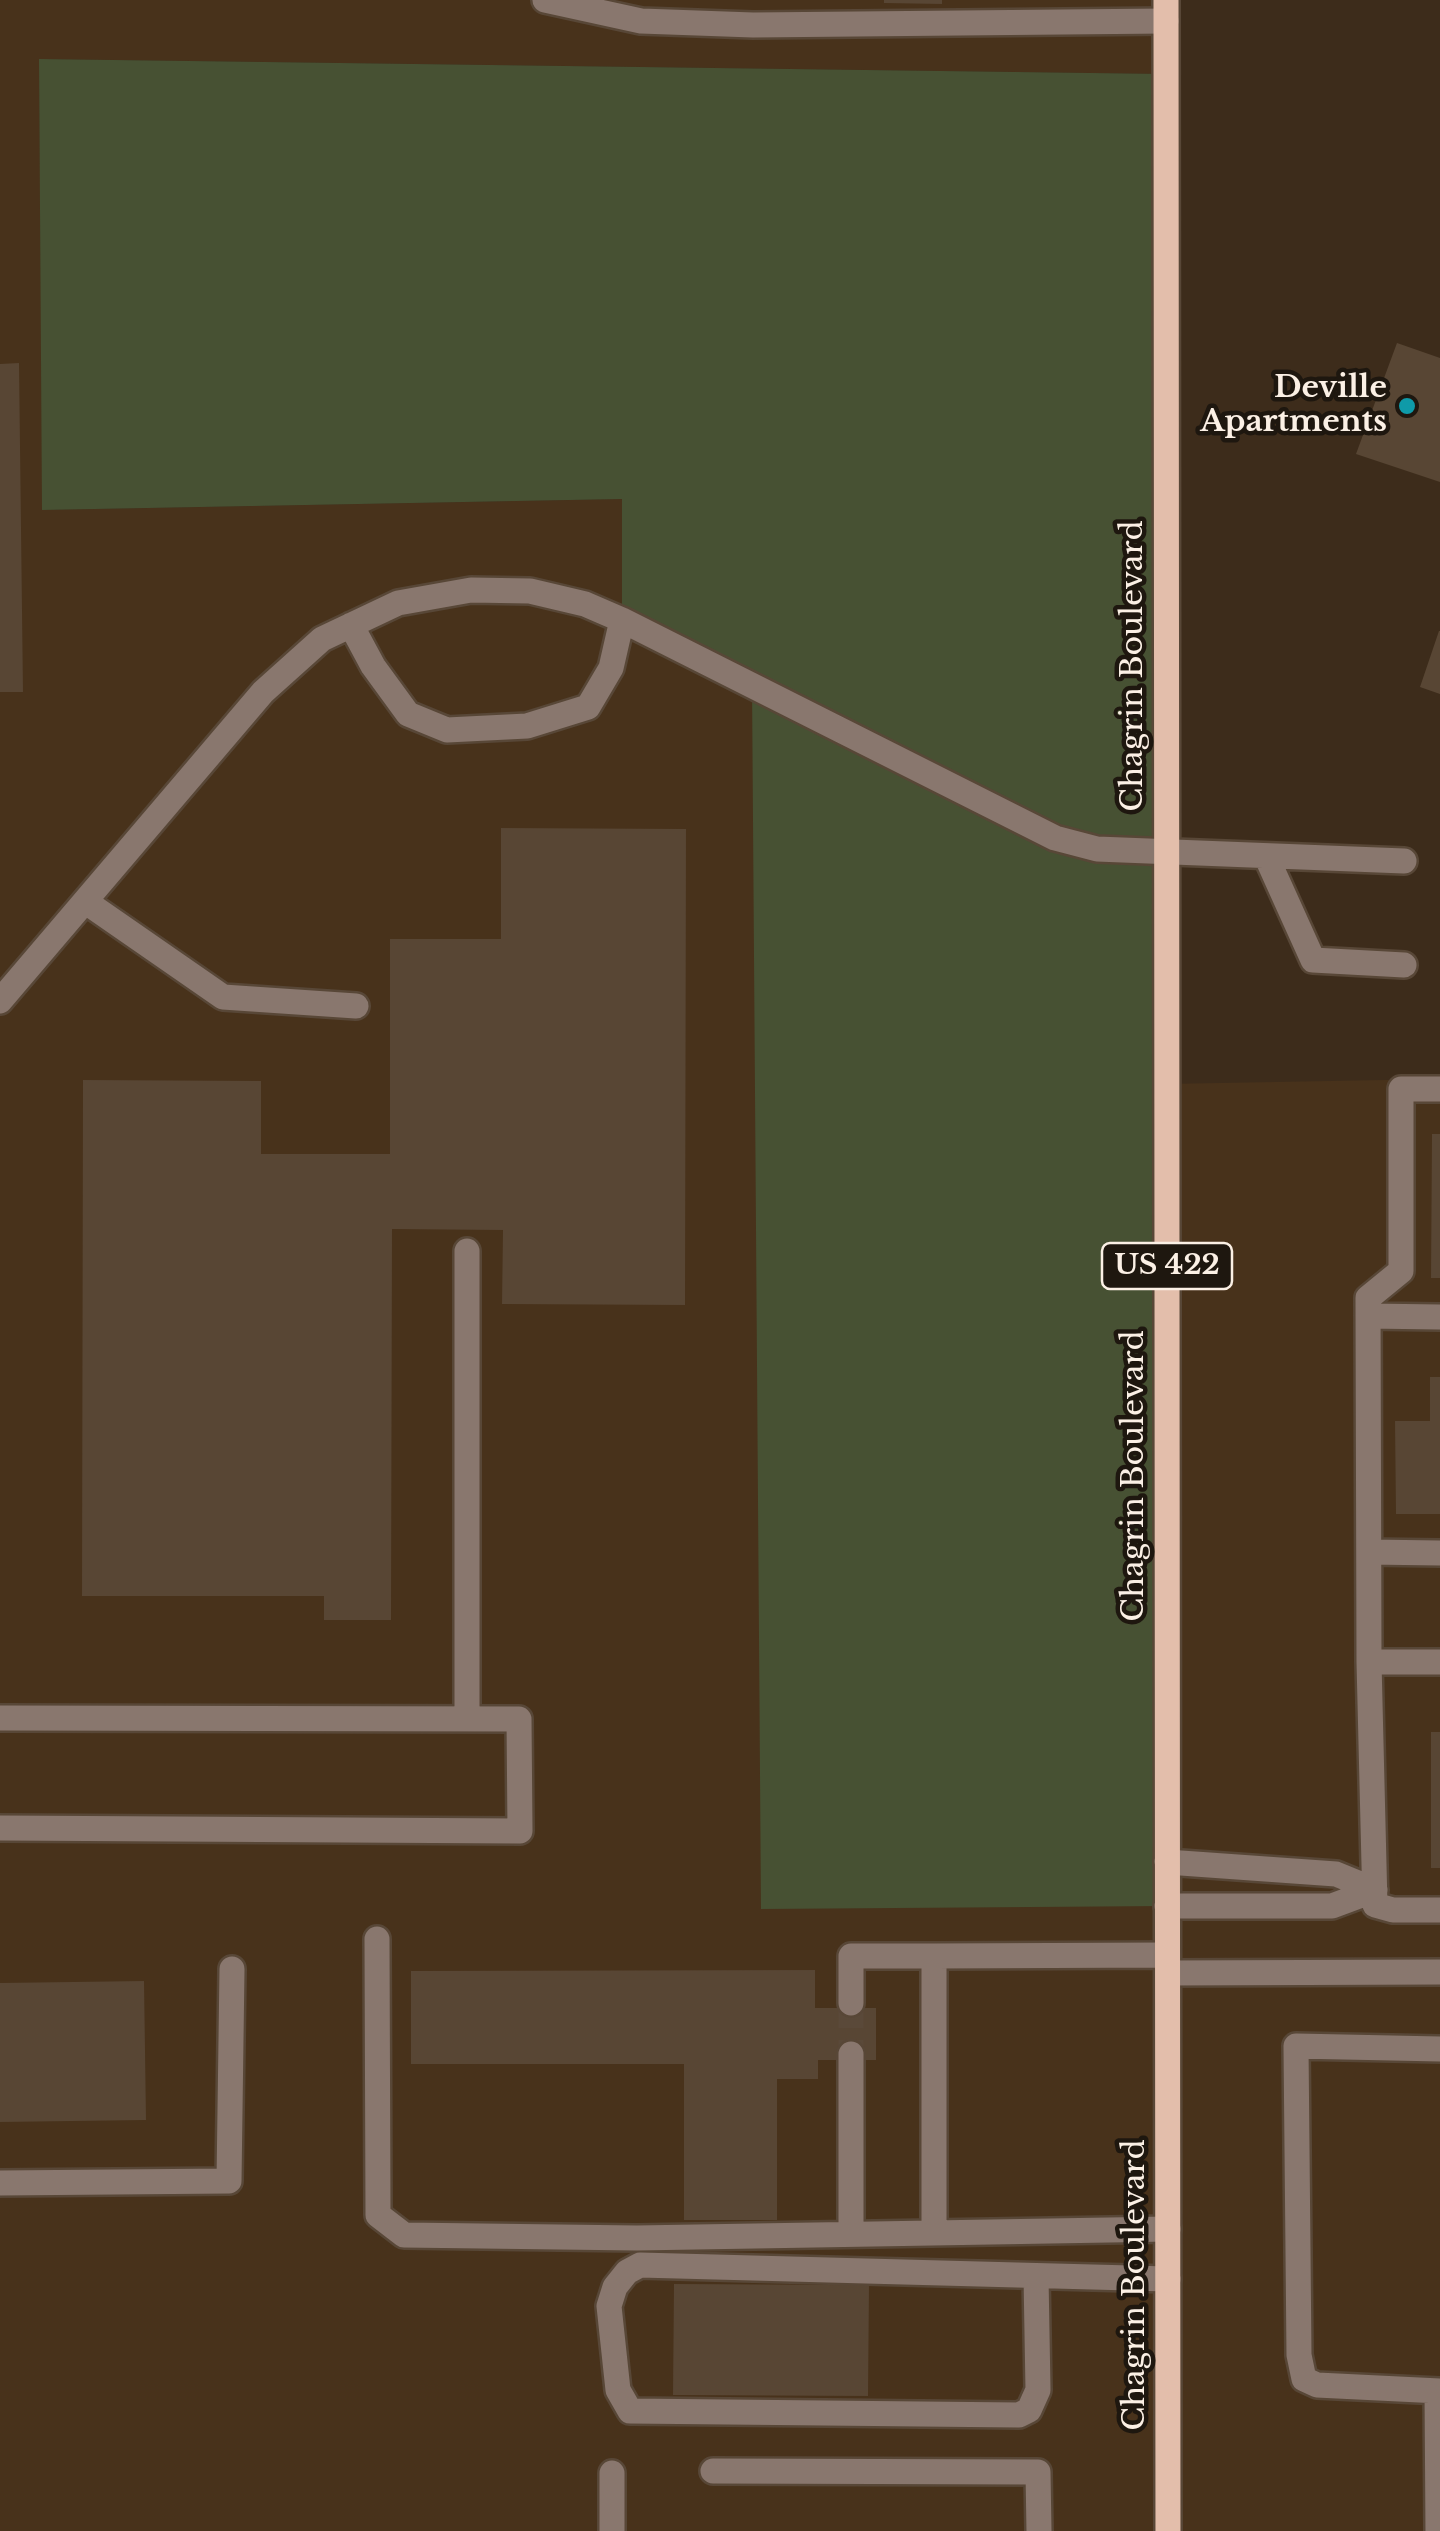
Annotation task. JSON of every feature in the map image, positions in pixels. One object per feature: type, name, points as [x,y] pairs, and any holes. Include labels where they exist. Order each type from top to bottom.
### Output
[{"type":"main road","name":"Chagrin Boulevard","points":[[1166,10],[1168,2531]]},
{"type":"lane","points":[[545,0],[641,21],[753,25],[1037,24],[1166,10]]},
{"type":"lane","points":[[0,1001],[262,692],[322,639],[398,603],[471,590],[530,591],[585,604],[1054,838],[1098,849],[1404,861]]},
{"type":"lane","points":[[351,626],[408,714],[447,730],[526,726],[588,707],[611,668],[622,620]]},
{"type":"lane","points":[[1267,858],[1313,960],[1404,965]]},
{"type":"lane","points":[[86,902],[223,997],[356,1006]]},
{"type":"lane","points":[[1440,1089],[1401,1089],[1401,1271],[1368,1298],[1375,1905],[1392,1910],[1440,1910]]},
{"type":"lane","points":[[467,1250],[467,1719]]},
{"type":"lane","points":[[1368,1316],[1440,1317]]},
{"type":"lane","points":[[1369,1552],[1440,1553]]},
{"type":"lane","points":[[1370,1662],[1440,1662]]},
{"type":"lane","points":[[0,1718],[519,1719],[520,1831],[0,1828]]},
{"type":"lane","points":[[1168,1862],[1336,1874],[1375,1890]]},
{"type":"lane","points":[[1168,1906],[1332,1906],[1375,1890]]},
{"type":"lane","points":[[377,1939],[378,2215],[404,2235],[638,2238],[1168,2228]]},
{"type":"lane","points":[[851,2003],[851,1956],[1440,1972]]},
{"type":"lane","points":[[934,1956],[934,2232]]},
{"type":"lane","points":[[0,2183],[229,2182],[232,1969]]},
{"type":"lane","points":[[1438,2531],[1439,2391],[1316,2386],[1304,2378],[1300,2355],[1296,2046],[1440,2048]]},
{"type":"lane","points":[[851,2054],[851,2234]]},
{"type":"lane","points":[[1036,2276],[1038,2390],[1029,2410],[1019,2415],[630,2411],[618,2390],[609,2306],[615,2287],[627,2272],[640,2265],[1168,2279]]},
{"type":"lane","points":[[713,2471],[1038,2472],[1039,2531]]},
{"type":"lane","points":[[612,2473],[612,2531]]},
{"type":"shaded area","points":[[0,0],[1166,0],[1166,74],[39,59],[43,510],[622,499],[622,620],[752,685],[1167,1084],[1440,1079],[1440,2531],[0,2531]]},
{"type":"green space","points":[[39,59],[1166,74],[1167,1906],[761,1909],[752,685],[622,620],[622,499],[42,510]]},
{"type":"building","points":[[942,0],[942,4],[884,3]]},
{"type":"building","name":"Deville Apartments","points":[[1397,343],[1440,358],[1440,482],[1356,454]]},
{"type":"building","points":[[19,363],[23,692],[0,692],[0,364]]},
{"type":"building","points":[[1440,631],[1440,694],[1420,687]]},
{"type":"building","points":[[501,828],[686,829],[685,1305],[502,1304],[503,1230],[392,1229],[391,1620],[324,1620],[324,1596],[82,1596],[83,1080],[261,1081],[261,1154],[390,1154],[390,939],[501,939]]},
{"type":"building","points":[[1432,1134],[1440,1134],[1440,1278],[1431,1278]]},
{"type":"building","points":[[1430,1377],[1440,1377],[1440,1514],[1396,1514],[1395,1421],[1430,1421]]},
{"type":"building","points":[[1431,1732],[1440,1732],[1440,1868],[1431,1868]]},
{"type":"building","points":[[815,1970],[815,2008],[876,2008],[876,2060],[818,2060],[818,2079],[777,2079],[777,2220],[684,2220],[684,2064],[411,2064],[411,1971]]},
{"type":"building","points":[[144,1981],[146,2120],[0,2122],[0,1983]]},
{"type":"building","points":[[674,2284],[869,2285],[868,2396],[673,2395]]},
{"type":"tunnel","points":[[851,2003],[851,2054]]},
{"type":"place","name":"Deville Apartments","points":[[1407,406]]}]
